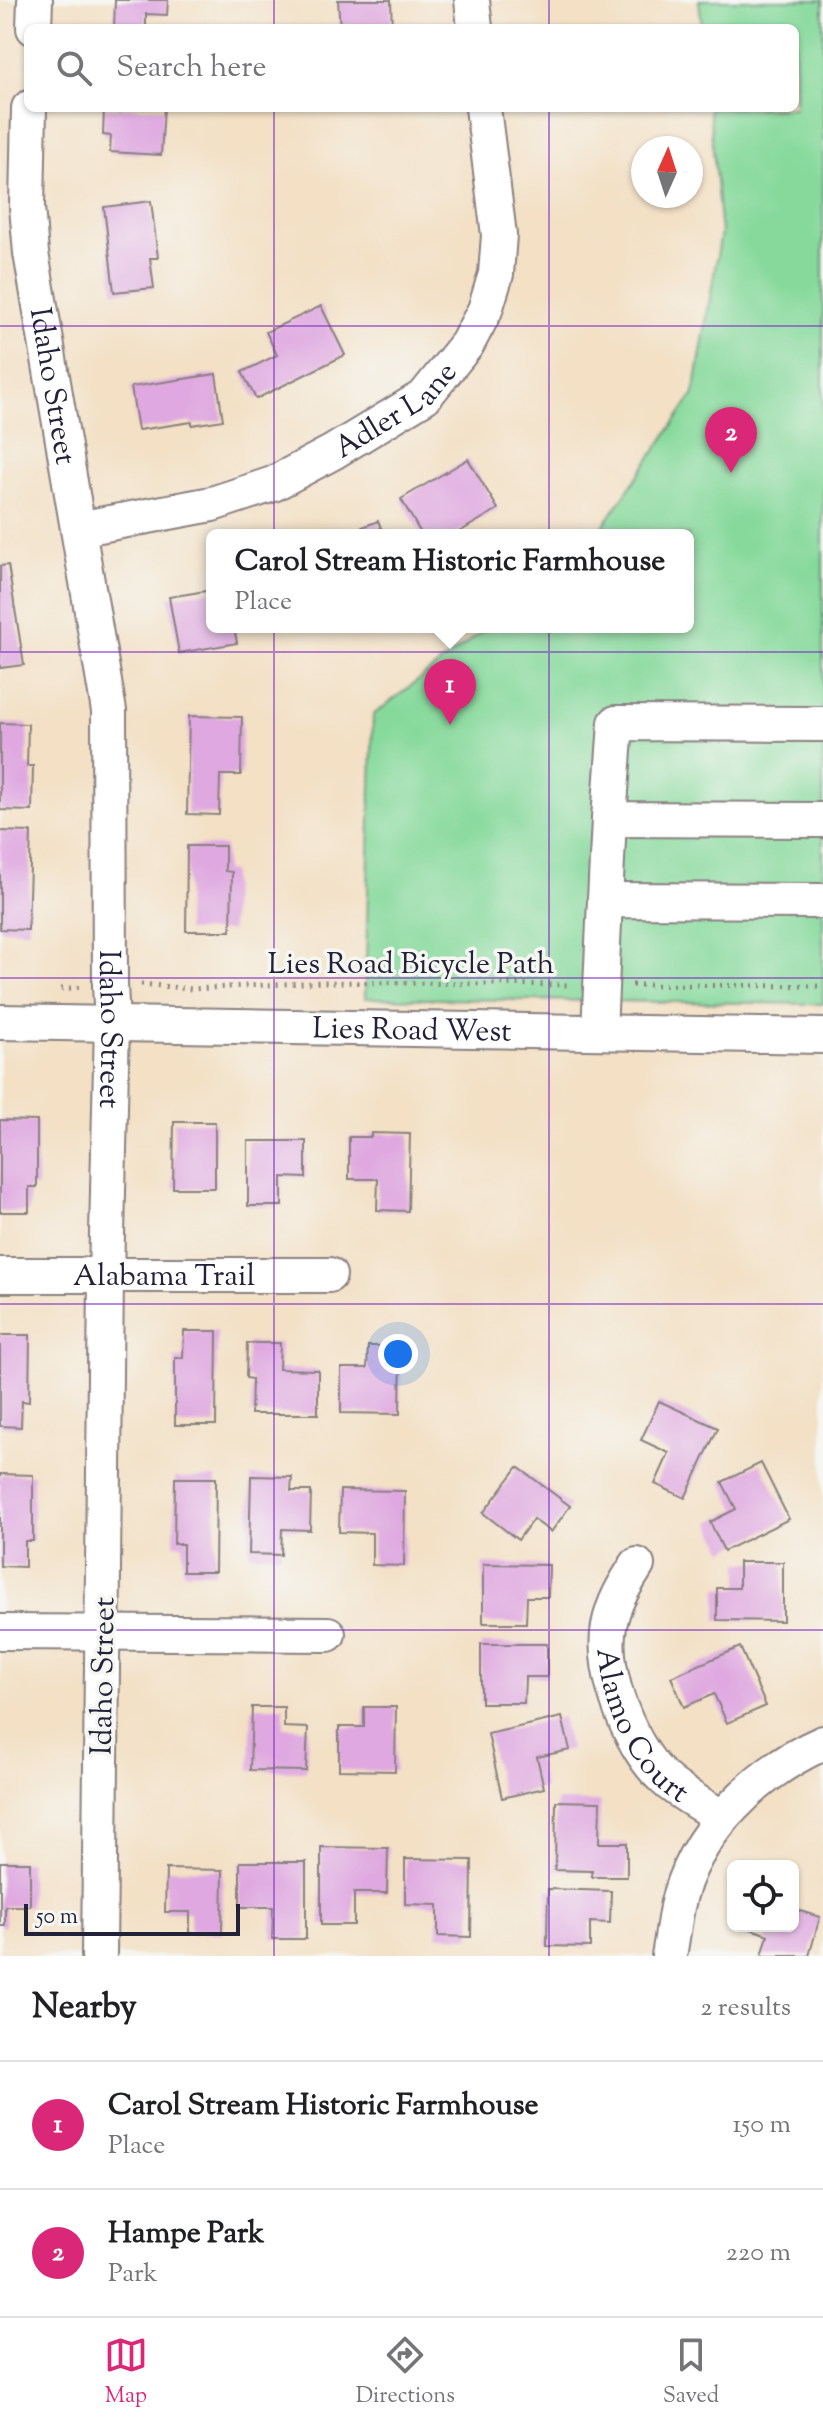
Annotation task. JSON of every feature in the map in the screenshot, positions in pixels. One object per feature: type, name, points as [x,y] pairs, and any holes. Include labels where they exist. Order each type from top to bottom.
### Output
[{"type":"street","points":[[34,24],[35,0]]},
{"type":"street","points":[[472,0],[475,24]]},
{"type":"street","name":"Idaho Street","points":[[29,112],[27,207],[31,253],[109,711],[112,1023],[106,1276],[99,1956]]},
{"type":"street","name":"Adler Lane","points":[[78,529],[212,504],[273,484],[425,396],[467,344],[485,310],[496,274],[499,235],[484,112]]},
{"type":"street","points":[[599,1032],[616,723],[823,724]]},
{"type":"street","points":[[609,819],[823,820]]},
{"type":"street","points":[[605,900],[823,901]]},
{"type":"street","name":"Lies Road West","points":[[0,1022],[823,1036]]},
{"type":"street","name":"Alabama Trail","points":[[0,1275],[329,1275]]},
{"type":"street","name":"Alamo Court","points":[[637,1565],[616,1601],[608,1628],[609,1661],[617,1697],[627,1724],[645,1756],[667,1782],[721,1817]]},
{"type":"street","points":[[0,1632],[328,1634]]},
{"type":"street","points":[[669,1956],[677,1906],[689,1872],[721,1817],[752,1787],[803,1752],[823,1743]]},
{"type":"path","name":"Lies Road Bicycle Path","points":[[53,990],[110,985],[154,984],[191,989],[321,982],[823,986]]},
{"type":"green space","points":[[699,0],[823,0],[823,1004],[365,998],[373,715],[480,633],[694,633],[694,529],[601,529],[694,394],[721,233],[709,112],[799,112],[799,24],[702,24]]},
{"type":"building","points":[[115,0],[168,0],[167,15],[146,14],[146,24],[114,24]]},
{"type":"building","points":[[338,0],[391,0],[392,24],[340,24]]},
{"type":"building","points":[[104,112],[164,112],[161,155],[110,152],[111,136],[103,135]]},
{"type":"building","points":[[151,201],[158,258],[150,258],[154,288],[114,292],[104,207]]},
{"type":"building","points":[[321,306],[345,355],[256,399],[242,372],[277,355],[266,332]]},
{"type":"building","points":[[216,374],[223,420],[138,430],[131,387]]},
{"type":"building","points":[[468,459],[498,509],[464,529],[418,529],[401,499]]},
{"type":"building","points":[[378,521],[381,529],[357,529]]},
{"type":"building","points":[[8,565],[24,665],[0,668],[0,566]]},
{"type":"building","points":[[206,591],[206,633],[235,633],[237,643],[179,653],[169,597]]},
{"type":"building","points":[[189,716],[242,717],[241,775],[220,775],[219,815],[187,814]]},
{"type":"building","points":[[0,723],[28,724],[27,766],[33,766],[32,811],[0,810]]},
{"type":"building","points":[[0,831],[31,832],[28,930],[0,929]]},
{"type":"building","points":[[187,846],[225,846],[225,871],[232,872],[231,931],[186,931]]},
{"type":"building","points":[[0,1120],[37,1121],[37,1187],[29,1187],[29,1212],[0,1212]]},
{"type":"building","points":[[174,1122],[215,1122],[215,1188],[173,1188]]},
{"type":"building","points":[[371,1133],[410,1134],[408,1211],[377,1210],[378,1179],[349,1179],[349,1137],[371,1137]]},
{"type":"building","points":[[248,1141],[306,1141],[306,1178],[282,1177],[282,1206],[248,1206]]},
{"type":"building","points":[[184,1331],[217,1331],[216,1425],[175,1425],[175,1358],[183,1358]]},
{"type":"building","points":[[0,1335],[30,1335],[29,1402],[22,1401],[21,1427],[0,1426]]},
{"type":"building","points":[[247,1343],[280,1343],[279,1369],[318,1370],[318,1414],[251,1414],[252,1379],[246,1378]]},
{"type":"building","points":[[368,1346],[401,1346],[400,1414],[341,1413],[341,1368],[367,1368]]},
{"type":"building","points":[[659,1401],[718,1428],[685,1498],[655,1484],[669,1453],[641,1440]]},
{"type":"building","points":[[761,1463],[789,1519],[724,1551],[710,1522],[736,1509],[722,1482]]},
{"type":"building","points":[[518,1467],[570,1506],[551,1532],[533,1519],[518,1540],[483,1513]]},
{"type":"building","points":[[0,1474],[33,1475],[33,1541],[25,1541],[25,1567],[0,1566]]},
{"type":"building","points":[[251,1476],[292,1477],[291,1491],[311,1491],[310,1530],[282,1529],[281,1555],[249,1554]]},
{"type":"building","points":[[175,1478],[216,1478],[215,1572],[183,1572],[183,1544],[174,1544]]},
{"type":"building","points":[[340,1490],[405,1491],[404,1566],[372,1565],[372,1533],[339,1532]]},
{"type":"building","points":[[739,1562],[783,1562],[783,1621],[717,1620],[717,1588],[739,1588]]},
{"type":"building","points":[[483,1564],[549,1565],[548,1597],[527,1597],[526,1623],[483,1623]]},
{"type":"building","points":[[481,1644],[547,1644],[547,1677],[525,1677],[524,1703],[481,1703]]},
{"type":"building","points":[[740,1647],[766,1706],[727,1723],[714,1694],[684,1707],[671,1677]]},
{"type":"building","points":[[252,1707],[284,1707],[284,1727],[308,1728],[306,1771],[250,1770]]},
{"type":"building","points":[[364,1707],[396,1707],[395,1771],[339,1770],[339,1727],[364,1727]]},
{"type":"building","points":[[562,1717],[570,1750],[537,1757],[544,1788],[502,1798],[488,1734]]},
{"type":"building","points":[[556,1801],[600,1802],[599,1843],[627,1843],[627,1877],[592,1877],[592,1871],[555,1870]]},
{"type":"building","points":[[321,1847],[388,1848],[387,1893],[354,1893],[354,1925],[321,1925]]},
{"type":"building","points":[[405,1859],[472,1860],[471,1937],[438,1936],[438,1905],[405,1904]]},
{"type":"building","points":[[0,1862],[30,1862],[30,1906],[5,1906],[5,1926],[0,1926]]},
{"type":"building","points":[[240,1862],[306,1862],[306,1939],[272,1939],[273,1907],[240,1907]]},
{"type":"building","points":[[166,1869],[223,1870],[222,1933],[190,1933],[190,1912],[165,1912]]},
{"type":"building","points":[[548,1889],[611,1891],[610,1923],[590,1922],[590,1947],[547,1946]]},
{"type":"building","points":[[799,1911],[820,1917],[809,1956],[762,1956],[768,1935],[759,1932],[799,1932]]},
{"type":"place","name":"Hampe Park","points":[[731,473]]},
{"type":"place","name":"Carol Stream Historic Farmhouse","points":[[450,725]]}]
